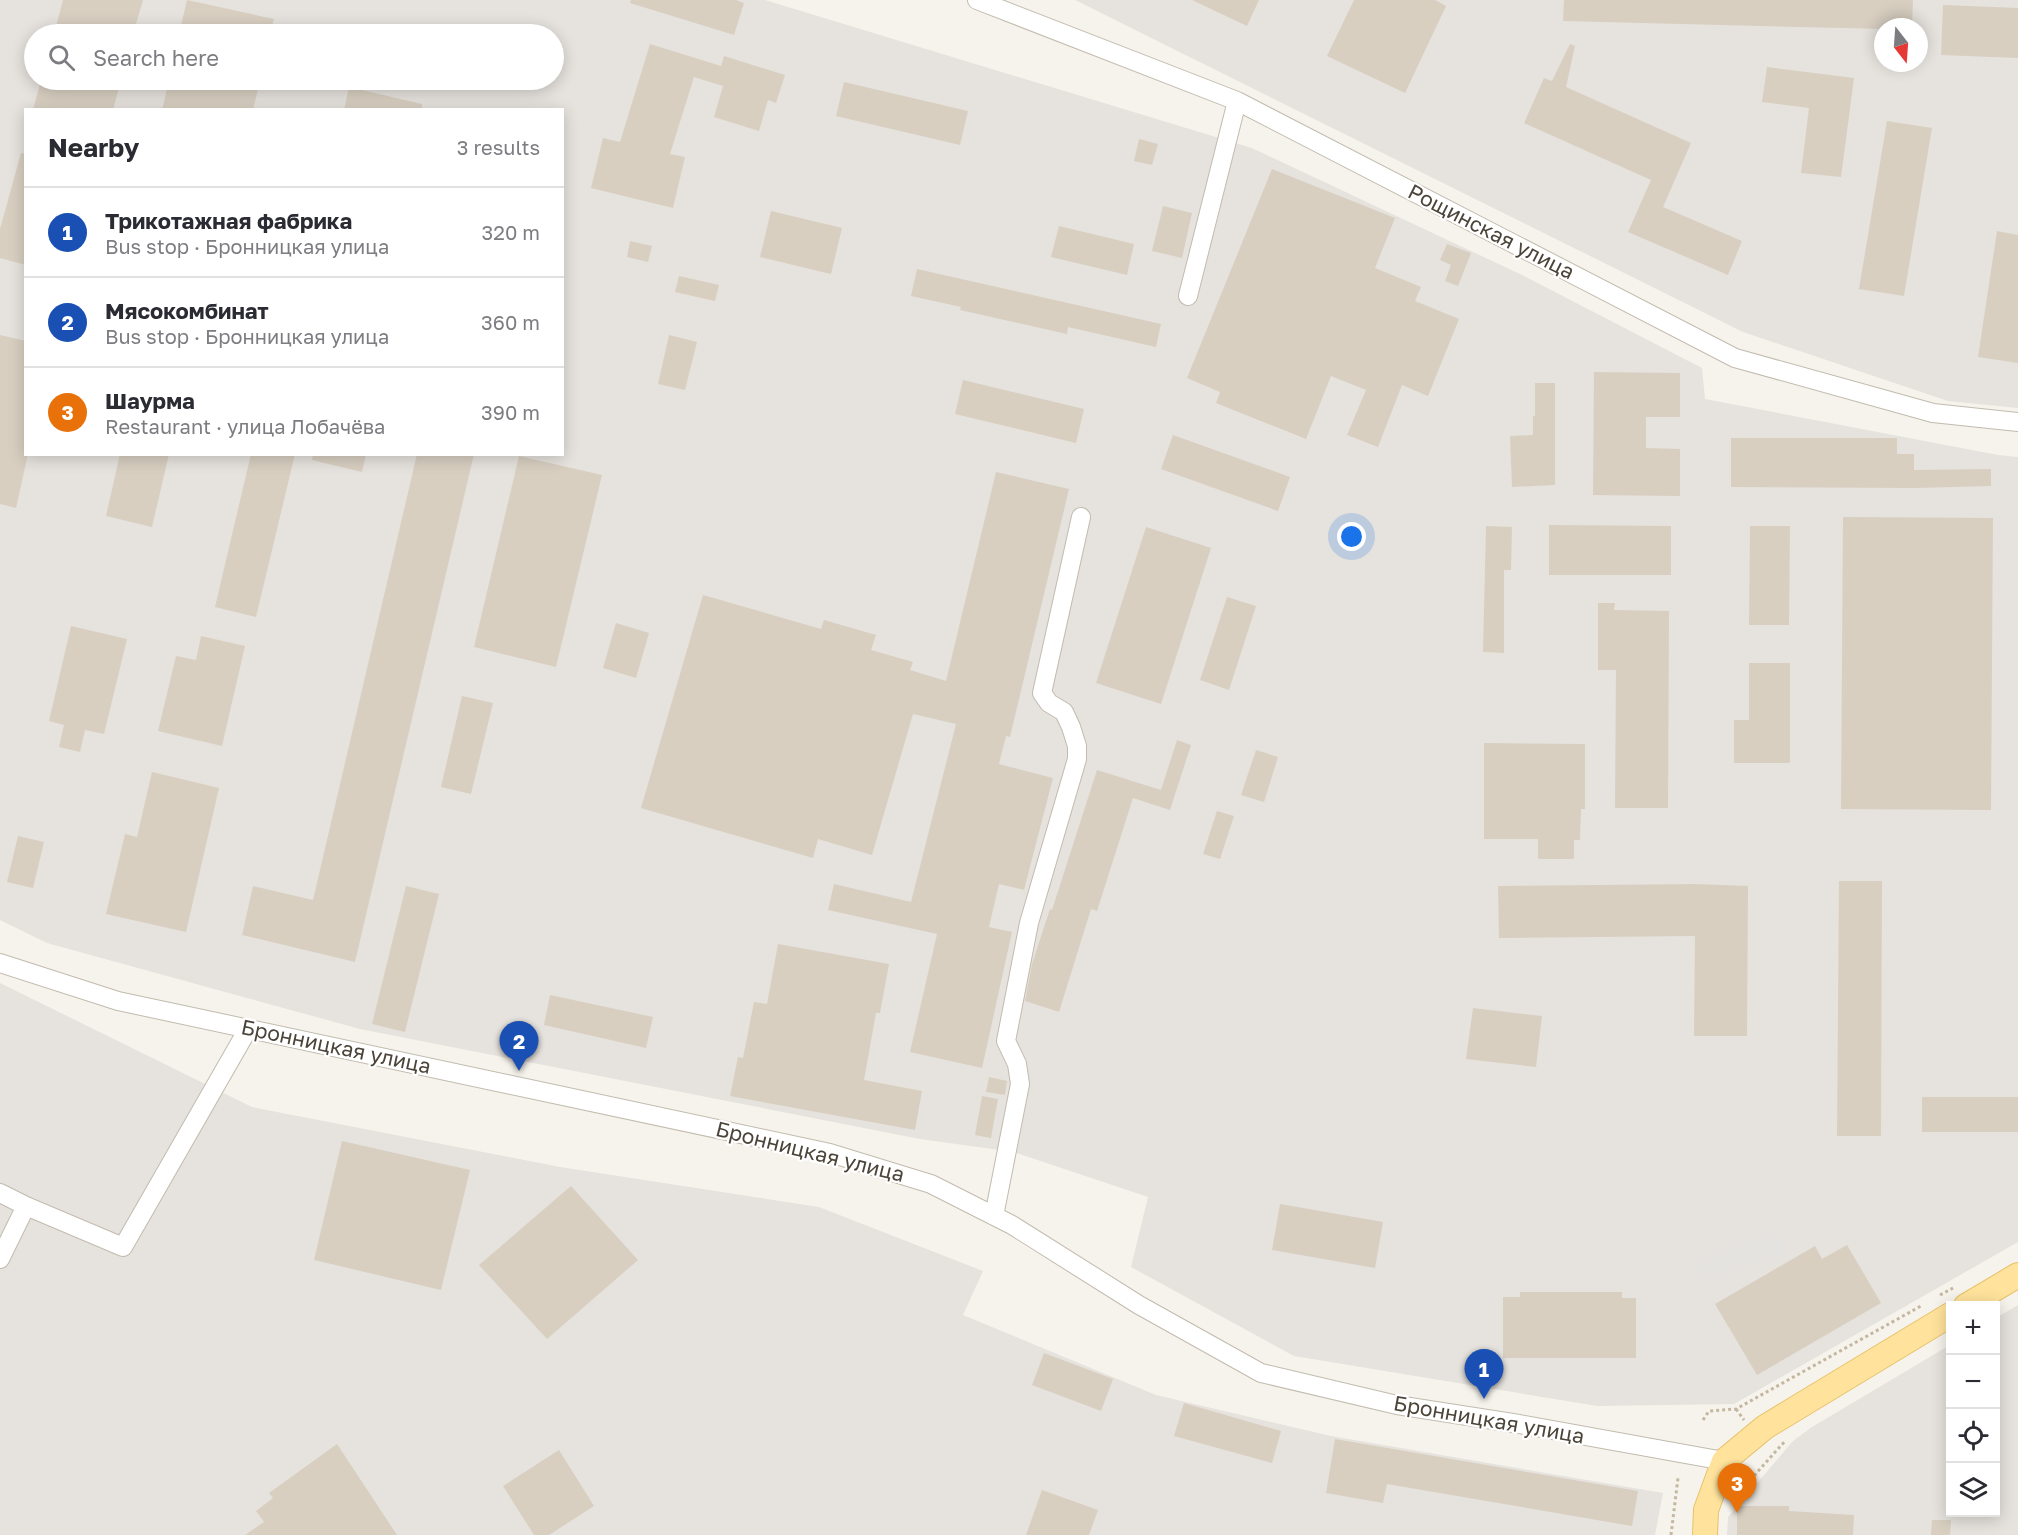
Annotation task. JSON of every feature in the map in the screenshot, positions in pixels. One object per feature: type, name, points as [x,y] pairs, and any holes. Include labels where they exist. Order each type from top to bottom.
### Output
[{"type":"main road","points":[[1961,1296],[2018,1275]]},
{"type":"main road","points":[[1705,1535],[1706,1510],[1724,1461],[1765,1427],[1943,1307]]},
{"type":"street","name":"Рощинская улица","points":[[977,0],[1237,101],[1735,358],[1933,413],[2018,422]]},
{"type":"street","points":[[1188,296],[1237,101]]},
{"type":"street","points":[[994,1216],[1020,1084],[1017,1064],[1006,1041],[1029,923],[1077,759],[1077,746],[1064,712],[1049,704],[1042,693],[1081,517]]},
{"type":"street","name":"Бронницкая улица","points":[[0,963],[118,1001],[830,1153],[931,1184],[994,1216],[1139,1305],[1261,1373],[1397,1405],[1520,1424],[1724,1461]]},
{"type":"street","points":[[0,1193],[123,1247],[248,1029]]},
{"type":"street","points":[[0,1259],[26,1206]]},
{"type":"path","points":[[1943,1307],[1961,1296]]},
{"type":"path","points":[[1702,1420],[1708,1411],[1736,1409],[1924,1304]]},
{"type":"path","points":[[1732,1500],[1789,1436]]},
{"type":"path","points":[[1671,1535],[1678,1478]]},
{"type":"shaded area","points":[[0,0],[765,0],[1252,148],[1522,275],[1702,368],[1705,399],[2018,457],[2018,1242],[1734,1404],[1597,1406],[1294,1356],[1131,1267],[1148,1197],[1014,1152],[920,1139],[360,1029],[47,943],[0,920]]},
{"type":"shaded area","points":[[1075,0],[2018,0],[2018,408],[1948,401],[1743,332]]},
{"type":"shaded area","points":[[0,983],[252,1107],[560,1167],[819,1207],[983,1271],[963,1315],[1156,1395],[1331,1436],[1663,1493],[1655,1535],[0,1535]]},
{"type":"shaded area","points":[[1777,1229],[1786,1253],[1702,1284],[1694,1260]]},
{"type":"shaded area","points":[[2018,1305],[2018,1535],[1727,1535],[1728,1517],[1793,1441],[1812,1427],[1946,1347],[1946,1517],[2000,1517],[2000,1316]]},
{"type":"building","points":[[63,0],[143,0],[136,24],[57,24]]},
{"type":"building","points":[[187,0],[274,19],[273,24],[181,24]]},
{"type":"building","points":[[631,0],[736,0],[744,3],[734,35],[630,3]]},
{"type":"building","points":[[1192,0],[1259,0],[1247,26]]},
{"type":"building","points":[[1354,0],[1435,0],[1446,6],[1405,93],[1327,56]]},
{"type":"building","points":[[1564,0],[1913,0],[1912,18],[1874,18],[1874,29],[1563,21]]},
{"type":"building","points":[[1943,5],[2018,8],[2018,58],[1941,55]]},
{"type":"building","points":[[650,44],[721,66],[724,56],[785,75],[776,103],[768,100],[759,131],[714,117],[723,86],[694,77],[670,154],[685,157],[673,208],[591,188],[603,138],[620,142]]},
{"type":"building","points":[[1570,44],[1575,46],[1566,87],[1691,143],[1663,207],[1742,241],[1728,275],[1628,232],[1651,180],[1524,123],[1544,78],[1552,81]]},
{"type":"building","points":[[1767,67],[1854,78],[1841,177],[1801,173],[1809,108],[1762,102]]},
{"type":"building","points":[[844,82],[968,111],[960,145],[836,116]]},
{"type":"building","points":[[38,90],[118,90],[114,108],[34,108]]},
{"type":"building","points":[[167,90],[258,90],[253,108],[162,108]]},
{"type":"building","points":[[348,90],[362,90],[422,104],[422,108],[344,108]]},
{"type":"building","points":[[1887,121],[1932,128],[1904,296],[1859,289]]},
{"type":"building","points":[[1139,139],[1158,144],[1152,165],[1134,161]]},
{"type":"building","points":[[21,153],[24,154],[24,264],[0,258],[0,229]]},
{"type":"building","points":[[1272,169],[1395,218],[1375,268],[1421,287],[1415,301],[1459,319],[1428,396],[1402,385],[1378,447],[1347,435],[1366,390],[1331,376],[1306,439],[1216,403],[1220,392],[1187,378]]},
{"type":"building","points":[[1163,206],[1192,213],[1182,258],[1152,251]]},
{"type":"building","points":[[771,211],[842,228],[831,274],[760,257]]},
{"type":"building","points":[[1059,226],[1134,244],[1127,275],[1051,257]]},
{"type":"building","points":[[1997,231],[2018,235],[2018,363],[1978,357]]},
{"type":"building","points":[[630,241],[652,246],[648,262],[627,257]]},
{"type":"building","points":[[1447,244],[1471,253],[1458,286],[1445,281],[1451,265],[1440,260]]},
{"type":"building","points":[[917,269],[1161,324],[1156,347],[1068,327],[1067,334],[960,310],[961,307],[911,296]]},
{"type":"building","points":[[679,276],[719,285],[715,301],[675,292]]},
{"type":"building","points":[[0,335],[24,341],[24,456],[28,456],[16,508],[0,504]]},
{"type":"building","points":[[669,335],[697,342],[685,390],[658,384]]},
{"type":"building","points":[[1594,372],[1680,373],[1680,417],[1646,417],[1646,448],[1680,449],[1680,496],[1593,495]]},
{"type":"building","points":[[963,380],[1084,409],[1076,443],[955,414]]},
{"type":"building","points":[[1535,383],[1555,383],[1555,485],[1512,487],[1510,436],[1533,435]]},
{"type":"building","points":[[1173,435],[1290,477],[1278,511],[1161,469]]},
{"type":"building","points":[[1731,438],[1897,438],[1897,454],[1914,454],[1914,470],[1991,469],[1991,486],[1731,487]]},
{"type":"building","points":[[120,456],[169,456],[152,527],[106,516]]},
{"type":"building","points":[[251,456],[295,456],[256,617],[215,607]]},
{"type":"building","points":[[313,456],[366,456],[362,472],[312,460]]},
{"type":"building","points":[[417,456],[474,456],[355,962],[242,935],[253,886],[313,900]]},
{"type":"building","points":[[519,456],[602,475],[556,667],[474,647]]},
{"type":"building","points":[[996,472],[1069,489],[1010,737],[1006,736],[999,764],[1053,778],[1024,890],[999,884],[989,927],[1012,932],[982,1068],[910,1052],[937,934],[828,910],[834,884],[911,902],[956,724],[913,714],[872,855],[818,839],[813,858],[641,808],[703,595],[821,629],[824,620],[876,635],[871,650],[913,662],[910,670],[946,681]]},
{"type":"building","points":[[1843,517],[1993,518],[1991,810],[1841,809]]},
{"type":"building","points":[[1549,525],[1671,526],[1671,575],[1549,575]]},
{"type":"building","points":[[1486,526],[1512,527],[1511,570],[1504,570],[1504,653],[1483,652]]},
{"type":"building","points":[[1750,526],[1790,526],[1789,625],[1749,625]]},
{"type":"building","points":[[1146,527],[1211,548],[1161,704],[1096,683]]},
{"type":"building","points":[[1227,597],[1256,606],[1229,690],[1200,680]]},
{"type":"building","points":[[1598,603],[1615,603],[1614,610],[1669,611],[1668,808],[1615,808],[1616,670],[1598,670]]},
{"type":"building","points":[[616,623],[649,633],[636,678],[603,668]]},
{"type":"building","points":[[71,626],[127,639],[104,734],[85,730],[80,752],[59,747],[64,725],[49,721]]},
{"type":"building","points":[[201,636],[245,646],[222,746],[158,731],[176,656],[196,660]]},
{"type":"building","points":[[1749,663],[1790,663],[1790,763],[1734,763],[1734,720],[1749,720]]},
{"type":"building","points":[[462,696],[493,703],[471,794],[441,787]]},
{"type":"building","points":[[1177,740],[1191,745],[1170,810],[1133,798],[1097,911],[1091,909],[1059,1012],[1025,1001],[1032,964],[1050,909],[1052,910],[1097,770],[1161,790]]},
{"type":"building","points":[[1484,743],[1585,744],[1585,809],[1581,809],[1580,840],[1574,840],[1574,859],[1538,859],[1538,839],[1484,839]]},
{"type":"building","points":[[1256,750],[1278,757],[1264,802],[1241,795]]},
{"type":"building","points":[[152,772],[219,788],[186,932],[106,914],[125,834],[137,837]]},
{"type":"building","points":[[1217,811],[1234,816],[1220,859],[1203,854]]},
{"type":"building","points":[[18,836],[44,842],[33,888],[7,882]]},
{"type":"building","points":[[1839,881],[1882,881],[1881,1136],[1837,1136]]},
{"type":"building","points":[[1695,884],[1748,886],[1747,1036],[1694,1036],[1695,936],[1499,938],[1498,886]]},
{"type":"building","points":[[406,886],[439,894],[405,1032],[372,1024]]},
{"type":"building","points":[[778,944],[889,964],[880,1013],[876,1013],[864,1080],[922,1091],[915,1130],[730,1096],[738,1057],[743,1058],[754,1002],[767,1004]]},
{"type":"building","points":[[550,995],[653,1017],[646,1048],[544,1025]]},
{"type":"building","points":[[1473,1008],[1542,1016],[1536,1067],[1466,1059]]},
{"type":"building","points":[[989,1077],[1007,1081],[1005,1095],[986,1092]]},
{"type":"building","points":[[982,1096],[998,1099],[991,1138],[975,1135]]},
{"type":"building","points":[[1922,1097],[2018,1097],[2018,1132],[1922,1132]]},
{"type":"building","points":[[342,1141],[470,1170],[441,1290],[314,1260]]},
{"type":"building","points":[[571,1186],[638,1260],[547,1339],[479,1265]]},
{"type":"building","points":[[1280,1204],[1383,1222],[1375,1268],[1272,1250]]},
{"type":"building","points":[[1847,1245],[1881,1303],[1757,1375],[1715,1304],[1815,1246],[1822,1259]]},
{"type":"building","points":[[1520,1292],[1622,1292],[1622,1298],[1636,1298],[1636,1358],[1503,1358],[1503,1297],[1520,1297]]},
{"type":"building","points":[[1044,1353],[1113,1379],[1101,1411],[1032,1385]]},
{"type":"building","points":[[1184,1403],[1281,1431],[1272,1463],[1174,1436]]},
{"type":"building","points":[[1335,1439],[1638,1491],[1632,1526],[1387,1484],[1383,1503],[1326,1493]]},
{"type":"building","points":[[337,1444],[397,1535],[245,1535],[264,1522],[256,1511],[273,1498],[269,1493]]},
{"type":"building","points":[[559,1450],[594,1506],[549,1535],[534,1535],[503,1486]]},
{"type":"building","points":[[1042,1490],[1098,1510],[1089,1535],[1026,1535]]},
{"type":"building","points":[[1737,1506],[1789,1506],[1789,1511],[1854,1515],[1853,1535],[1737,1535]]},
{"type":"building","points":[[1932,1520],[1951,1520],[1950,1535],[1931,1535]]},
{"type":"place","name":"Мясокомбинат","points":[[519,1071]]},
{"type":"place","name":"Трикотажная фабрика","points":[[1484,1399]]},
{"type":"place","name":"Шаурма","points":[[1737,1513]]}]
